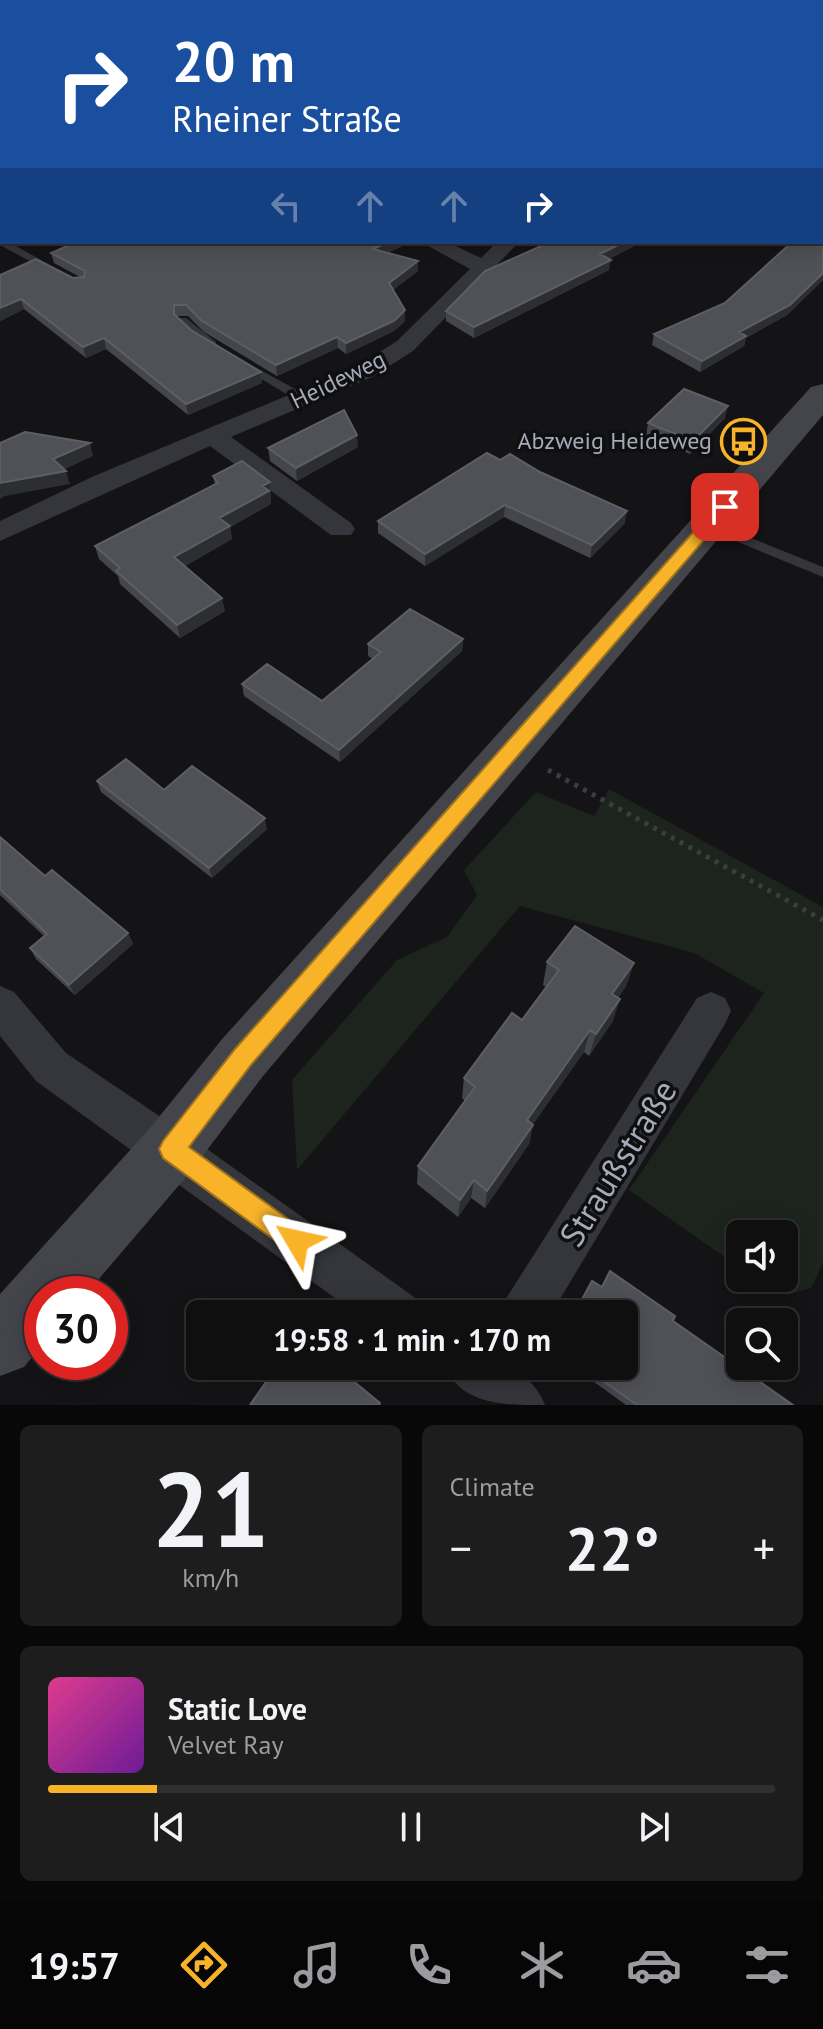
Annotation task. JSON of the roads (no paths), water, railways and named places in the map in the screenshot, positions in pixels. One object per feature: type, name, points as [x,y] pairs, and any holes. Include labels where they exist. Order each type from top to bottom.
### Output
[{"type":"main road","points":[[60,1276],[171,1149],[243,1057],[823,394]]},
{"type":"main road","points":[[0,1343],[24,1316]]},
{"type":"street","points":[[435,244],[483,267]]},
{"type":"street","name":"Heideweg","points":[[0,532],[364,372],[405,346],[507,244]]},
{"type":"street","points":[[213,436],[341,529]]},
{"type":"street","points":[[0,1005],[51,1067],[171,1149],[378,1300]]},
{"type":"street","name":"Straußstraße","points":[[533,1300],[711,1011]]},
{"type":"lane","points":[[8,244],[67,277]]},
{"type":"lane","points":[[182,320],[227,354],[302,398]]},
{"type":"lane","points":[[709,525],[823,572]]},
{"type":"place","name":"Abzweig Heideweg","points":[[743,441]]}]
